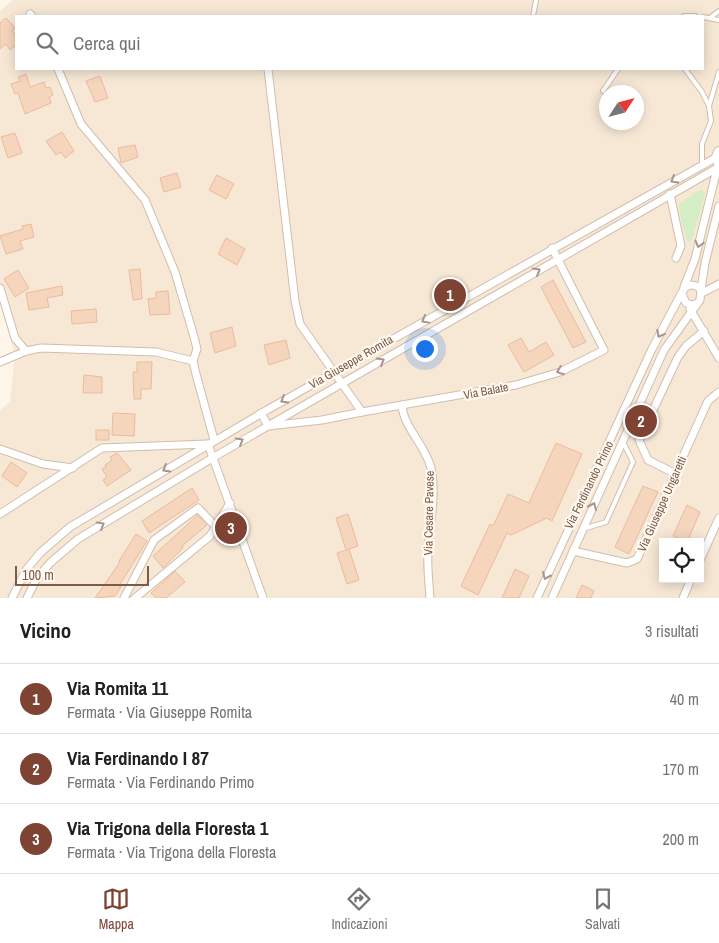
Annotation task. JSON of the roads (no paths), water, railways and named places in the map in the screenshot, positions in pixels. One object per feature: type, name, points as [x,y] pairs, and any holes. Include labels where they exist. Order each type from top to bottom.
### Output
[{"type":"street","points":[[58,70],[81,124],[145,200],[152,211],[175,272],[194,337],[197,349],[193,361],[214,457],[263,598]]},
{"type":"street","points":[[268,70],[295,301],[300,324],[362,412]]},
{"type":"street","name":"Via Giuseppe Romita","points":[[12,598],[26,570],[40,553],[70,527],[261,413],[552,248],[702,164],[718,162]]},
{"type":"street","name":"Via Giuseppe Romita","points":[[27,598],[37,578],[50,563],[78,539],[214,457],[685,186],[718,162]]},
{"type":"street","name":"Via Ferdinando Primo","points":[[537,598],[652,348],[683,290],[694,260],[718,162]]},
{"type":"street","points":[[685,186],[708,178],[711,180],[712,191]]},
{"type":"street","points":[[670,194],[681,246],[676,258]]},
{"type":"street","points":[[645,197],[650,206]]},
{"type":"street","name":"Via Ferdinando Primo","points":[[552,598],[666,345],[692,312],[700,296],[704,263],[719,206]]},
{"type":"street","points":[[552,248],[557,259]]},
{"type":"street","name":"Via Balate","points":[[268,426],[322,420],[516,385],[560,372],[604,350],[557,259]]},
{"type":"street","points":[[509,273],[514,284]]},
{"type":"street","points":[[702,328],[698,314],[700,296],[693,284],[683,290],[682,298],[719,358]]},
{"type":"street","points":[[686,303],[692,305],[700,296],[719,284]]},
{"type":"street","points":[[0,288],[15,338],[26,350]]},
{"type":"street","points":[[676,474],[648,460],[640,440],[678,357],[702,328]]},
{"type":"street","points":[[0,362],[26,350],[41,348],[156,352],[193,361]]},
{"type":"street","name":"Via Giuseppe Ungaretti","points":[[573,551],[628,563],[637,559],[708,402],[719,392]]},
{"type":"street","name":"Via Cesare Pavese","points":[[402,406],[406,419],[427,454],[431,469],[432,483],[428,552],[430,598]]},
{"type":"street","points":[[261,413],[268,426]]},
{"type":"street","points":[[623,414],[633,418]]},
{"type":"street","points":[[616,429],[626,433]]},
{"type":"street","points":[[0,514],[102,448],[211,442]]},
{"type":"street","points":[[0,449],[44,464],[73,468]]},
{"type":"street","points":[[135,598],[210,536],[230,503]]},
{"type":"street","points":[[124,598],[154,540],[198,508],[216,527]]},
{"type":"street","points":[[704,551],[719,518]]},
{"type":"street","points":[[570,524],[583,529]]},
{"type":"street","points":[[70,527],[78,539]]},
{"type":"street","points":[[556,556],[568,561]]},
{"type":"street","points":[[26,570],[37,578]]},
{"type":"street","points":[[683,598],[690,583]]},
{"type":"lane","points":[[532,15],[536,0]]},
{"type":"lane","points":[[710,17],[719,11]]},
{"type":"lane","points":[[704,17],[719,20]]},
{"type":"lane","points":[[606,85],[617,70]]},
{"type":"lane","points":[[686,70],[702,92],[709,106],[711,121],[702,144],[702,164]]},
{"type":"lane","points":[[709,106],[719,72]]},
{"type":"lane","points":[[583,529],[606,522],[633,462],[622,441]]},
{"type":"place","name":"Via Romita 11","points":[[450,295]]},
{"type":"place","name":"Via Ferdinando I 87","points":[[641,421]]},
{"type":"place","name":"Via Trigona della Floresta 1","points":[[231,528]]}]
